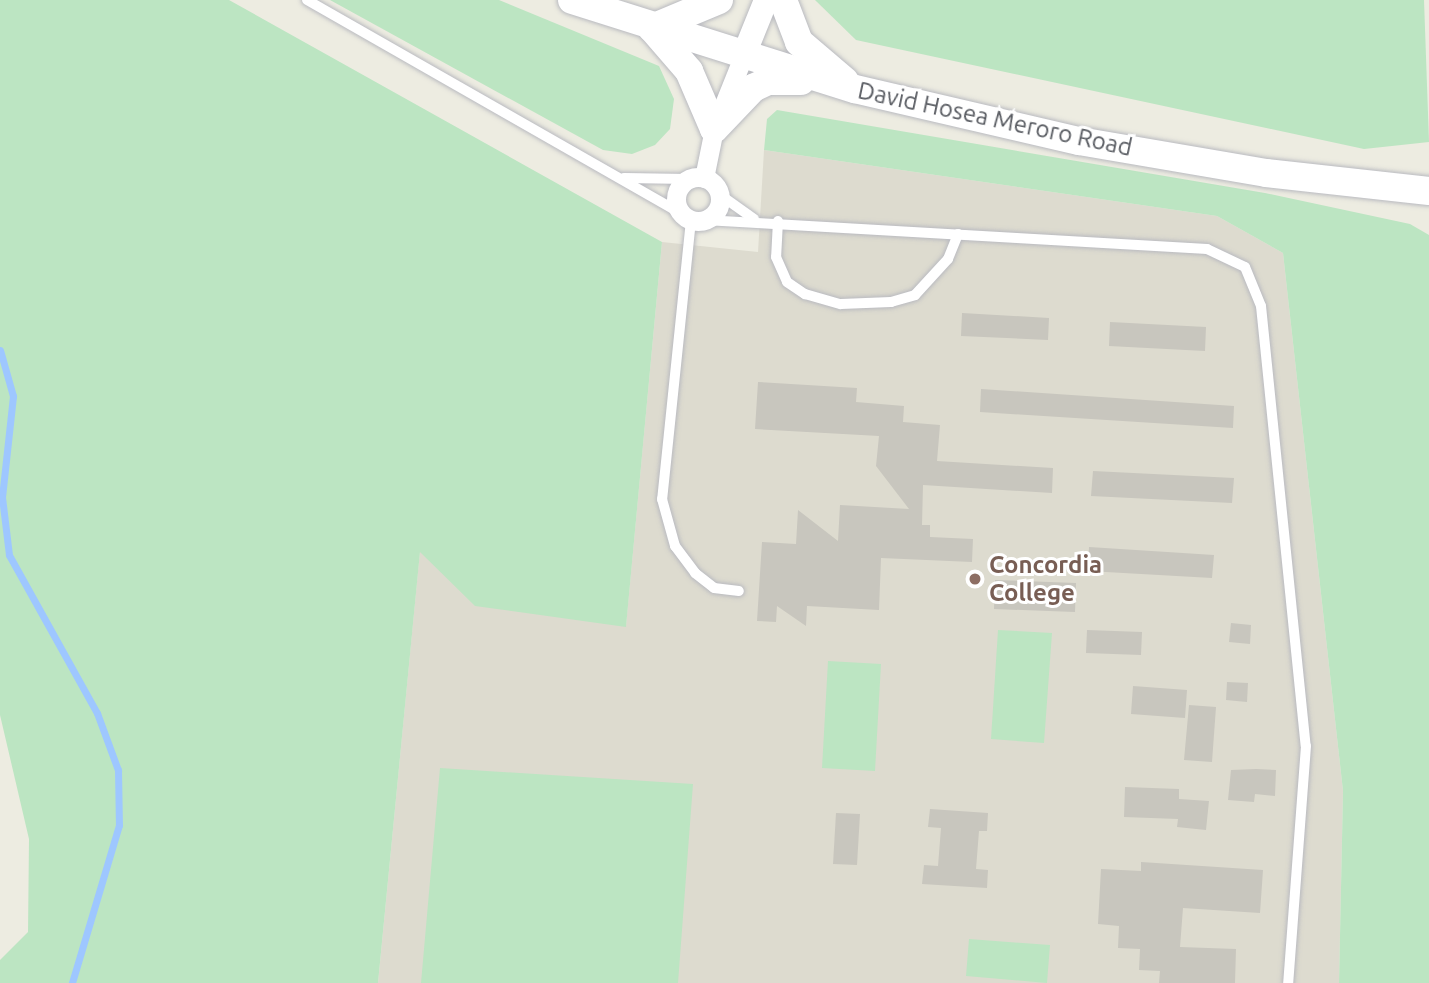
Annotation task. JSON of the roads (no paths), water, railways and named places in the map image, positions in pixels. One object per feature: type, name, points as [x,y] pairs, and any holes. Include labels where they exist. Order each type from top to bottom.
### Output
[{"type":"main road","name":"David Hosea Meroro Road","points":[[572,0],[652,29],[855,89],[1079,141],[1416,190]]},
{"type":"main road","points":[[719,0],[652,29],[688,71],[714,129],[740,100],[768,81],[855,89]]},
{"type":"main road","points":[[783,0],[799,42],[855,89]]},
{"type":"street","points":[[696,178],[719,194],[715,212],[693,218],[676,194],[696,178],[766,0]]},
{"type":"lane","points":[[307,0],[693,218],[778,220],[1207,249],[1245,267],[1261,306],[1306,746],[1288,983]]},
{"type":"lane","points":[[620,178],[696,178]]},
{"type":"lane","points":[[719,194],[755,219]]},
{"type":"lane","points":[[693,218],[662,499],[675,546],[695,573],[714,588],[739,591]]},
{"type":"lane","points":[[778,220],[776,257],[787,282],[805,294],[841,304],[891,302],[915,295],[948,259],[958,234]]},
{"type":"waterway","points":[[0,350],[13,396],[2,497],[9,555],[97,713],[118,770],[119,825],[72,983]]},
{"type":"place","name":"Concordia College","points":[[975,579]]}]
